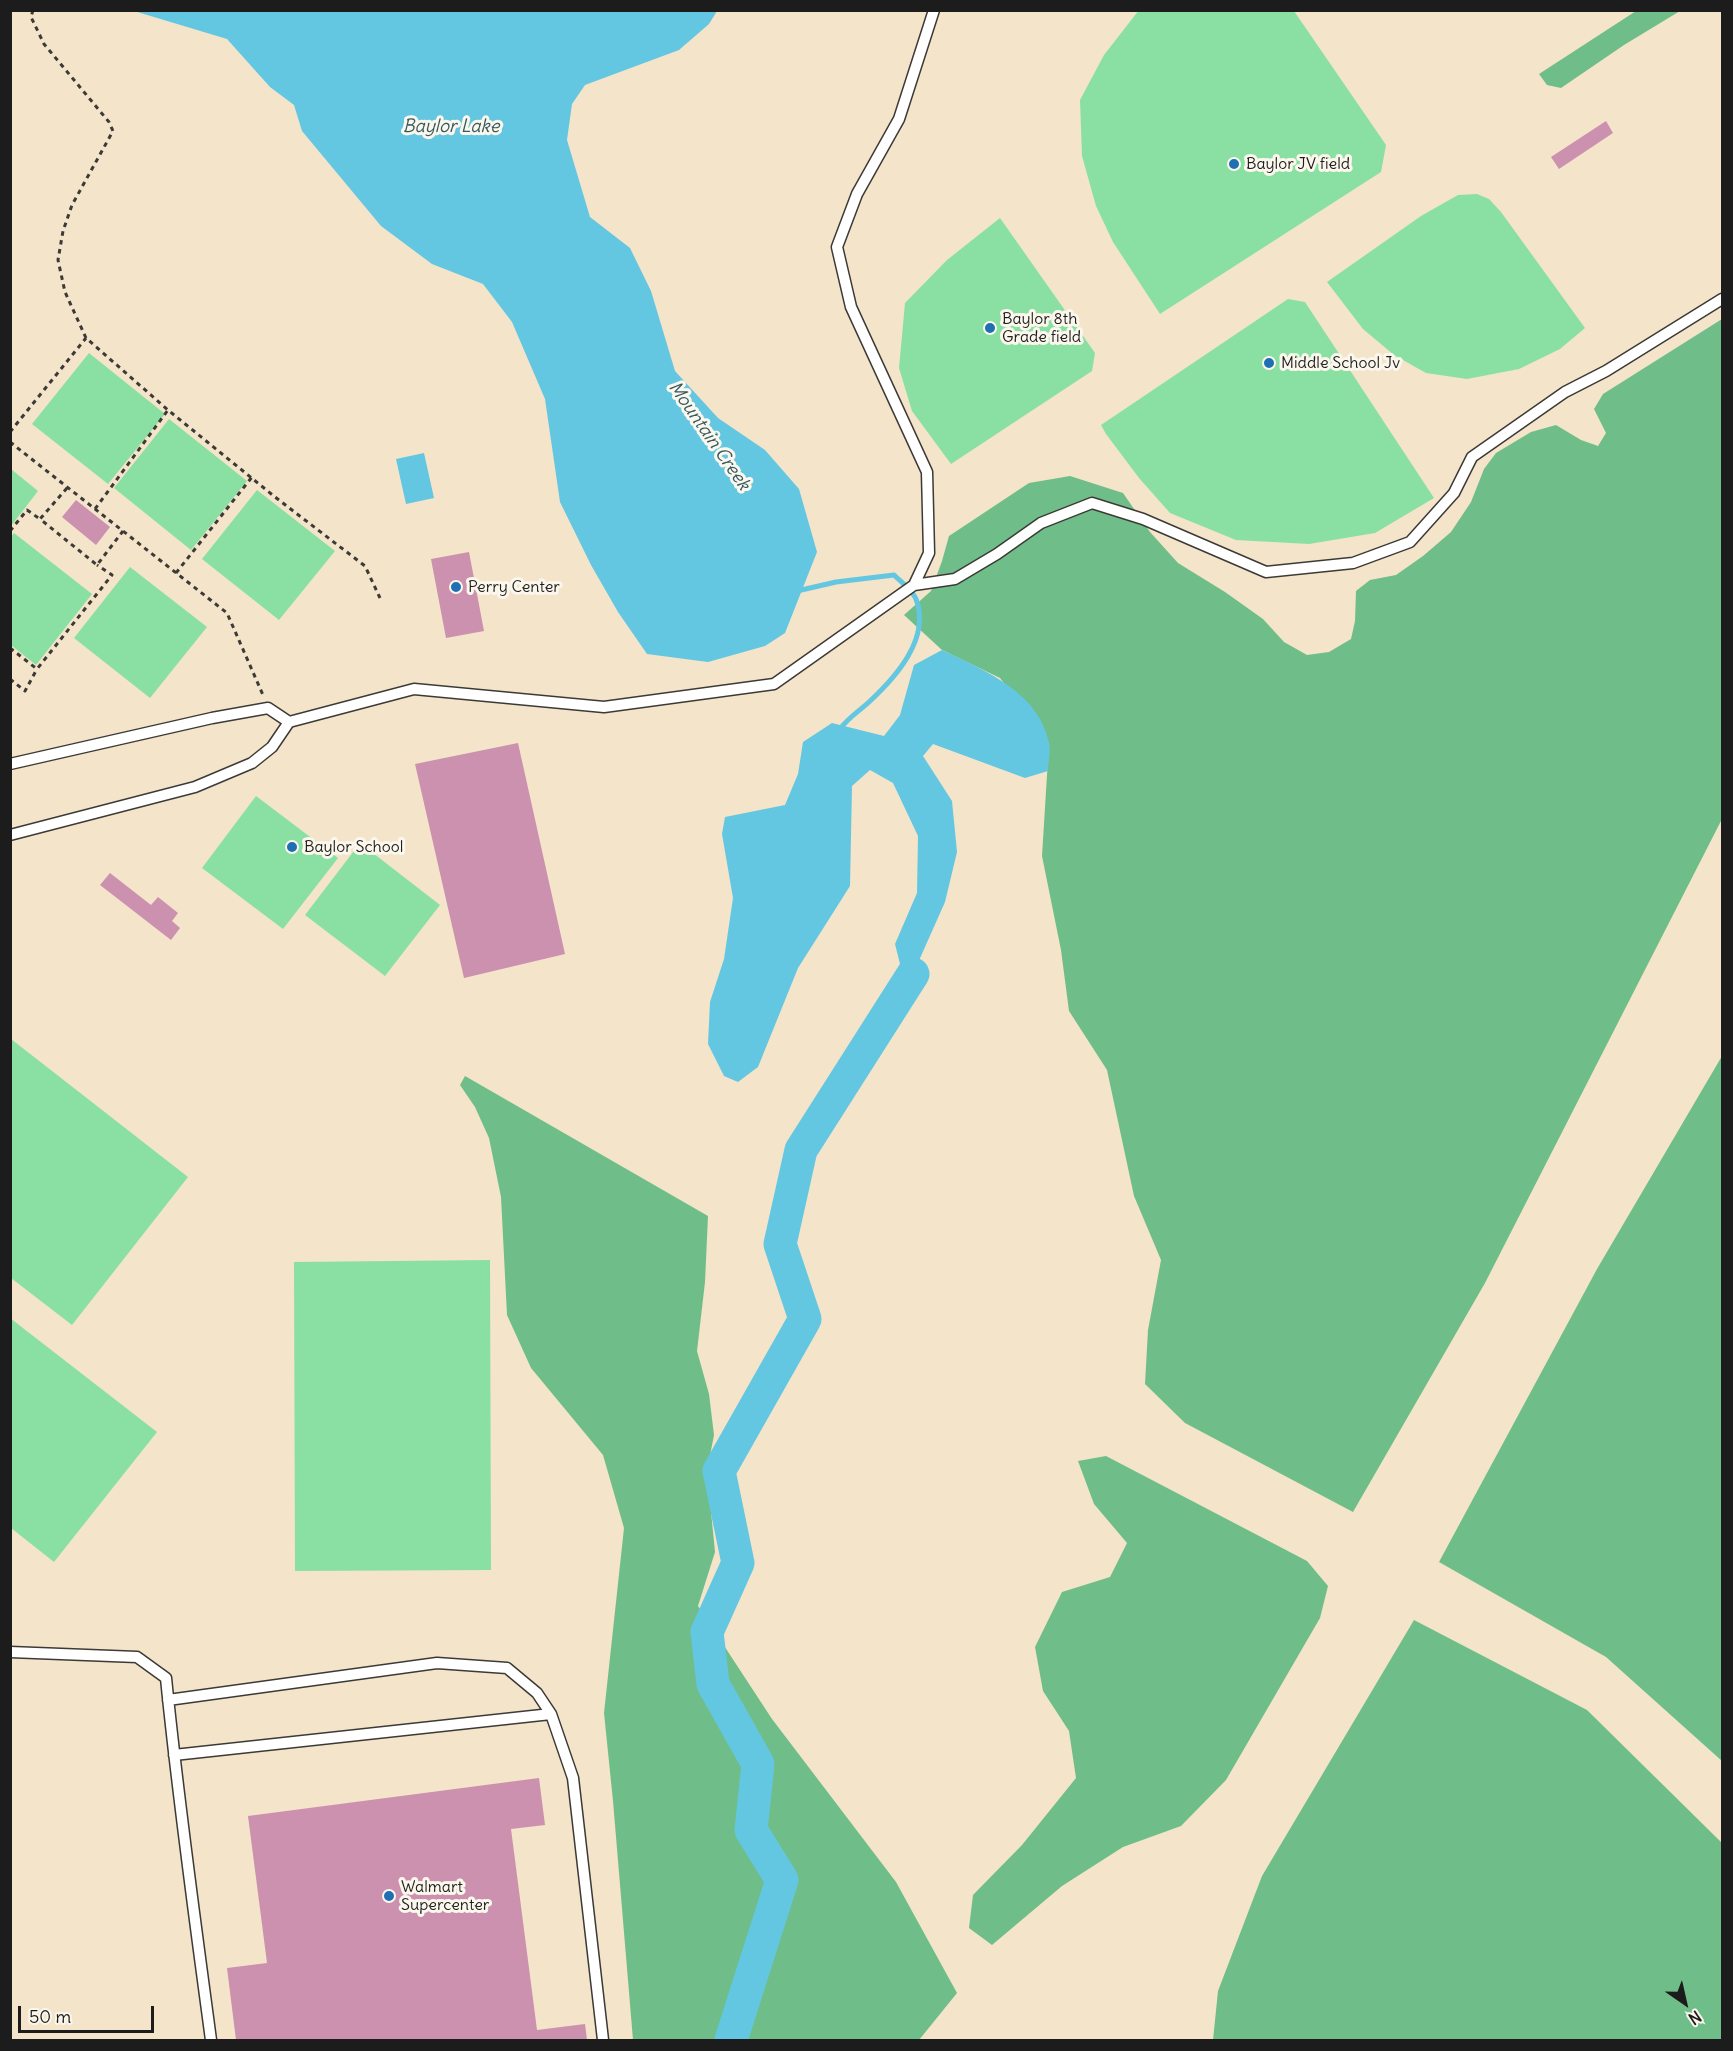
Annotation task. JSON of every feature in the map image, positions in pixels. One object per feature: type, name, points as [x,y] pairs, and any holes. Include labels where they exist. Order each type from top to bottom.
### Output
[{"type":"lane","points":[[914,585],[929,553],[927,472],[851,306],[837,247],[857,194],[899,119],[934,10]]},
{"type":"lane","points":[[10,835],[195,787],[252,763],[272,747],[289,722],[414,689],[604,706],[774,684],[914,585],[955,579],[997,554],[1041,523],[1092,503],[1143,519],[1266,572],[1353,563],[1410,542],[1454,494],[1472,457],[1566,392],[1606,371],[1722,299]]},
{"type":"lane","points":[[10,764],[212,718],[268,708],[289,722]]},
{"type":"lane","points":[[10,1652],[137,1657],[166,1678],[195,1935],[205,1985],[211,2040]]},
{"type":"lane","points":[[168,1700],[437,1663],[507,1668],[537,1693],[551,1714],[573,1778],[603,2040]]},
{"type":"lane","points":[[174,1755],[551,1714]]},
{"type":"path","points":[[33,10],[31,17],[44,44],[109,122],[113,131],[72,205],[63,231],[58,260],[65,292],[86,338],[168,410],[365,566],[380,598]]},
{"type":"path","points":[[10,432],[86,338]]},
{"type":"path","points":[[94,508],[168,410]]},
{"type":"path","points":[[10,442],[227,613],[268,708]]},
{"type":"path","points":[[176,573],[252,477]]},
{"type":"path","points":[[40,519],[67,488]]},
{"type":"path","points":[[10,531],[27,510],[112,575],[37,669],[24,691],[10,679]]},
{"type":"path","points":[[97,565],[123,531]]},
{"type":"path","points":[[10,648],[37,669]]},
{"type":"green space","name":"Baylor JV field","points":[[1139,10],[1294,11],[1386,145],[1381,172],[1160,314],[1113,242],[1096,206],[1082,156],[1080,100],[1104,55]]},
{"type":"green space","points":[[1636,11],[1680,11],[1624,45],[1561,88],[1547,85],[1539,74]]},
{"type":"green space","points":[[1477,194],[1489,199],[1501,212],[1585,328],[1560,349],[1519,369],[1467,379],[1426,373],[1394,355],[1363,329],[1327,282],[1421,216],[1458,195]]},
{"type":"green space","name":"Baylor 8th Grade field","points":[[1000,218],[1095,353],[1092,371],[951,464],[912,411],[899,368],[905,303],[947,260]]},
{"type":"green space","name":"Middle School Jv","points":[[1288,299],[1305,302],[1434,498],[1375,533],[1309,544],[1236,540],[1170,513],[1139,478],[1101,425]]},
{"type":"green space","points":[[1722,319],[1722,819],[1485,1283],[1353,1512],[1185,1423],[1145,1384],[1148,1330],[1161,1260],[1134,1196],[1107,1070],[1069,1011],[1061,950],[1042,856],[1049,743],[1000,678],[942,650],[904,615],[931,591],[949,536],[1029,483],[1070,476],[1123,493],[1150,532],[1178,563],[1263,619],[1284,642],[1307,655],[1329,652],[1351,639],[1355,621],[1356,591],[1370,580],[1396,575],[1451,532],[1471,502],[1484,469],[1496,453],[1531,432],[1556,425],[1581,440],[1598,446],[1606,433],[1594,409],[1603,394]]},
{"type":"green space","points":[[89,353],[165,414],[108,484],[32,424]]},
{"type":"green space","points":[[169,419],[247,481],[191,550],[114,488]]},
{"type":"green space","points":[[11,469],[38,491],[11,526]]},
{"type":"green space","points":[[257,490],[335,551],[279,620],[202,559]]},
{"type":"green space","points":[[14,533],[92,594],[36,665],[11,645],[10,538]]},
{"type":"green space","points":[[130,567],[207,627],[150,698],[74,638]]},
{"type":"green space","points":[[256,796],[338,858],[283,929],[202,868]]},
{"type":"green space","points":[[360,843],[440,905],[385,976],[305,915]]},
{"type":"green space","points":[[11,1039],[188,1177],[72,1325],[11,1278]]},
{"type":"green space","points":[[1722,1056],[1722,1761],[1606,1657],[1439,1562],[1597,1269]]},
{"type":"green space","points":[[465,1076],[708,1216],[705,1282],[697,1351],[709,1394],[714,1435],[707,1471],[715,1552],[698,1606],[772,1719],[896,1882],[957,1993],[919,2040],[633,2040],[604,1713],[624,1528],[603,1455],[531,1368],[507,1315],[501,1197],[489,1138],[475,1107],[460,1085]]},
{"type":"green space","points":[[490,1260],[491,1570],[295,1571],[294,1262]]},
{"type":"green space","points":[[10,1318],[157,1432],[54,1562],[11,1528]]},
{"type":"green space","points":[[1106,1456],[1307,1561],[1328,1586],[1320,1618],[1226,1780],[1181,1826],[1123,1847],[1062,1886],[992,1945],[969,1928],[973,1895],[1022,1845],[1076,1778],[1069,1731],[1043,1691],[1035,1647],[1062,1592],[1110,1577],[1127,1543],[1094,1504],[1078,1461]]},
{"type":"green space","points":[[1414,1620],[1587,1710],[1722,1843],[1722,2040],[1213,2040],[1218,1991],[1262,1876]]},
{"type":"water","name":"Baylor Lake","points":[[134,11],[717,11],[709,24],[679,50],[585,85],[572,104],[567,140],[590,217],[630,248],[651,291],[675,371],[718,418],[765,450],[799,489],[817,552],[785,633],[765,646],[708,662],[647,654],[618,612],[591,565],[560,502],[545,399],[512,322],[483,284],[432,264],[381,226],[302,131],[294,105],[270,87],[227,39]]},
{"type":"water","points":[[424,453],[434,498],[406,504],[396,459]]},
{"type":"water","points":[[942,650],[992,675],[1022,696],[1043,725],[1049,743],[1048,771],[1025,778],[933,744],[923,756],[952,801],[957,852],[945,902],[913,974],[901,968],[895,944],[917,893],[918,836],[893,783],[870,770],[852,786],[850,886],[798,968],[758,1067],[738,1082],[724,1076],[708,1044],[710,1002],[724,959],[733,898],[722,834],[725,817],[785,805],[798,774],[803,742],[832,723],[884,736],[900,715],[914,665]]},
{"type":"building","points":[[1606,121],[1613,133],[1559,169],[1551,157]]},
{"type":"building","points":[[76,500],[110,527],[96,545],[62,517]]},
{"type":"building","name":"Perry Center","points":[[469,552],[484,631],[446,638],[431,559]]},
{"type":"building","points":[[518,743],[565,954],[464,978],[415,764]]},
{"type":"building","points":[[110,873],[151,905],[158,897],[178,913],[172,921],[180,928],[171,940],[100,885]]},
{"type":"building","name":"Walmart Supercenter","points":[[539,1778],[545,1825],[511,1829],[537,2030],[585,2024],[587,2040],[236,2040],[227,1968],[267,1963],[248,1816]]},
{"type":"waterway","name":"Mountain Creek","points":[[797,591],[836,582],[894,575],[916,599],[919,628],[908,656],[890,681],[839,730]]},
{"type":"waterway","points":[[731,2040],[782,1880],[751,1830],[758,1764],[713,1684],[707,1632],[738,1563],[719,1471],[805,1319],[780,1244],[801,1150],[913,974]]},
{"type":"place","name":"Baylor JV field","points":[[1234,164]]},
{"type":"place","name":"Baylor 8th Grade field","points":[[990,328]]},
{"type":"place","name":"Middle School Jv","points":[[1269,363]]},
{"type":"place","name":"Perry Center","points":[[456,587]]},
{"type":"place","name":"Baylor School","points":[[292,847]]},
{"type":"place","name":"Walmart Supercenter","points":[[389,1896]]}]
